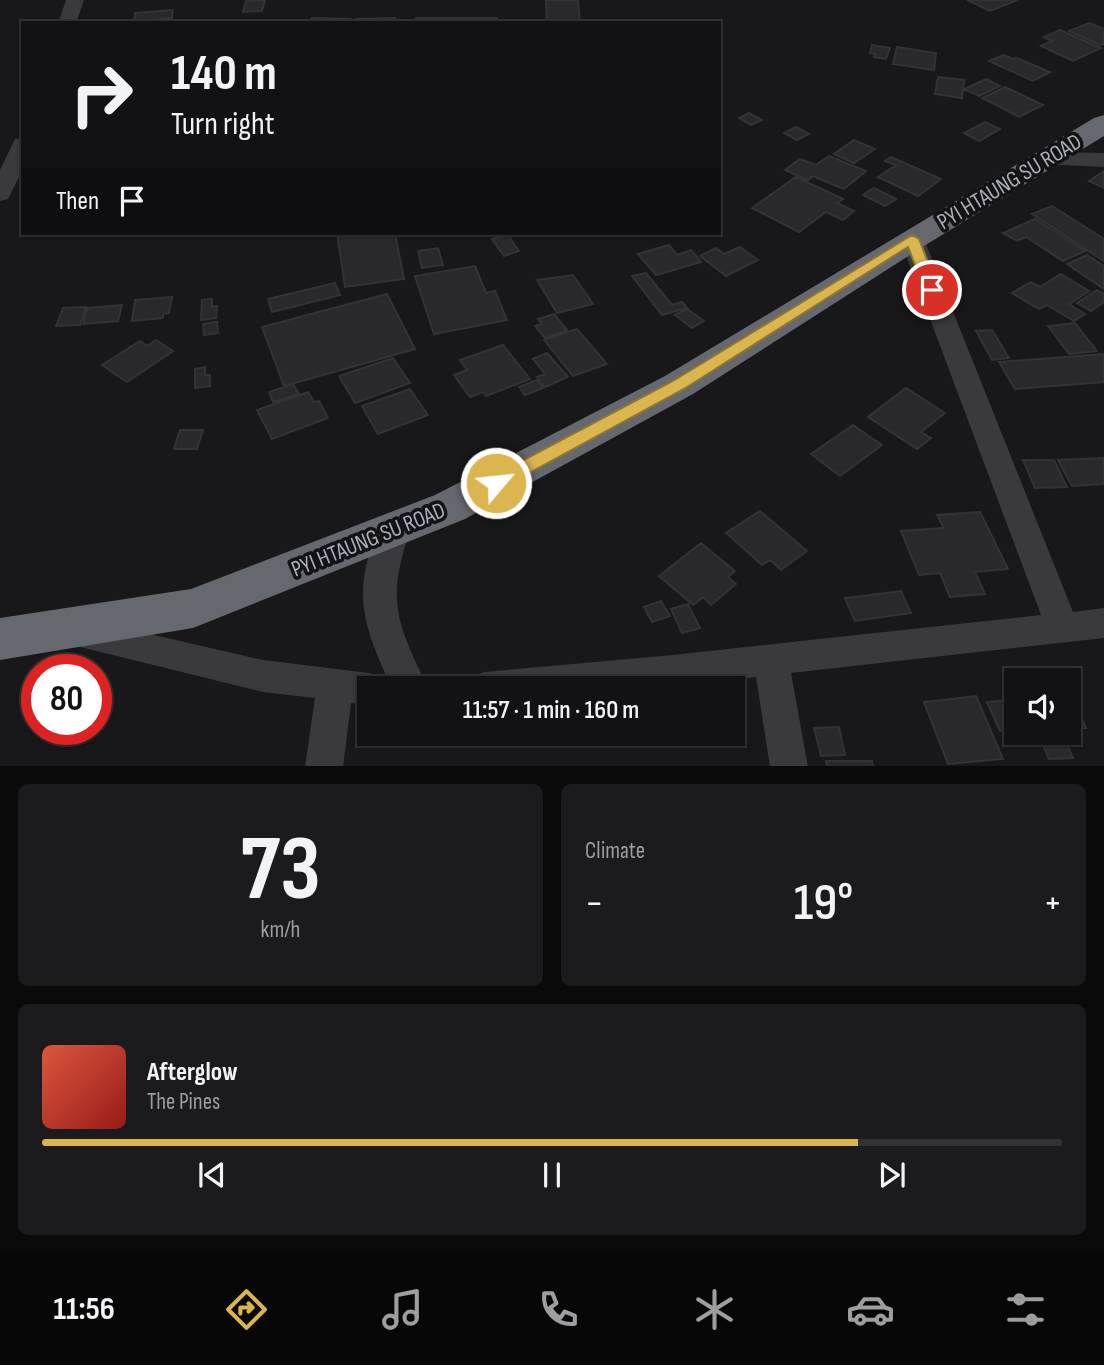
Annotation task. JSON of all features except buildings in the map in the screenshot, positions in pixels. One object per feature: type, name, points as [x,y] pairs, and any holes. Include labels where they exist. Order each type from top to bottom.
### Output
[{"type":"highway","name":"PYI HTAUNG SU ROAD","points":[[0,639],[193,608],[450,507],[679,385],[912,239],[1104,124]]},
{"type":"street","points":[[68,21],[75,0]]},
{"type":"street","points":[[0,194],[21,148]]},
{"type":"street","points":[[1049,159],[1104,160]]},
{"type":"street","points":[[912,239],[1062,626]]},
{"type":"street","points":[[395,529],[385,553],[376,596],[385,637],[404,676]]},
{"type":"street","points":[[603,676],[1104,623]]},
{"type":"street","points":[[65,629],[263,676],[352,687],[324,766]]},
{"type":"street","points":[[771,659],[789,766]]},
{"type":"route","points":[[496,483],[679,385],[912,239],[932,290]]}]
